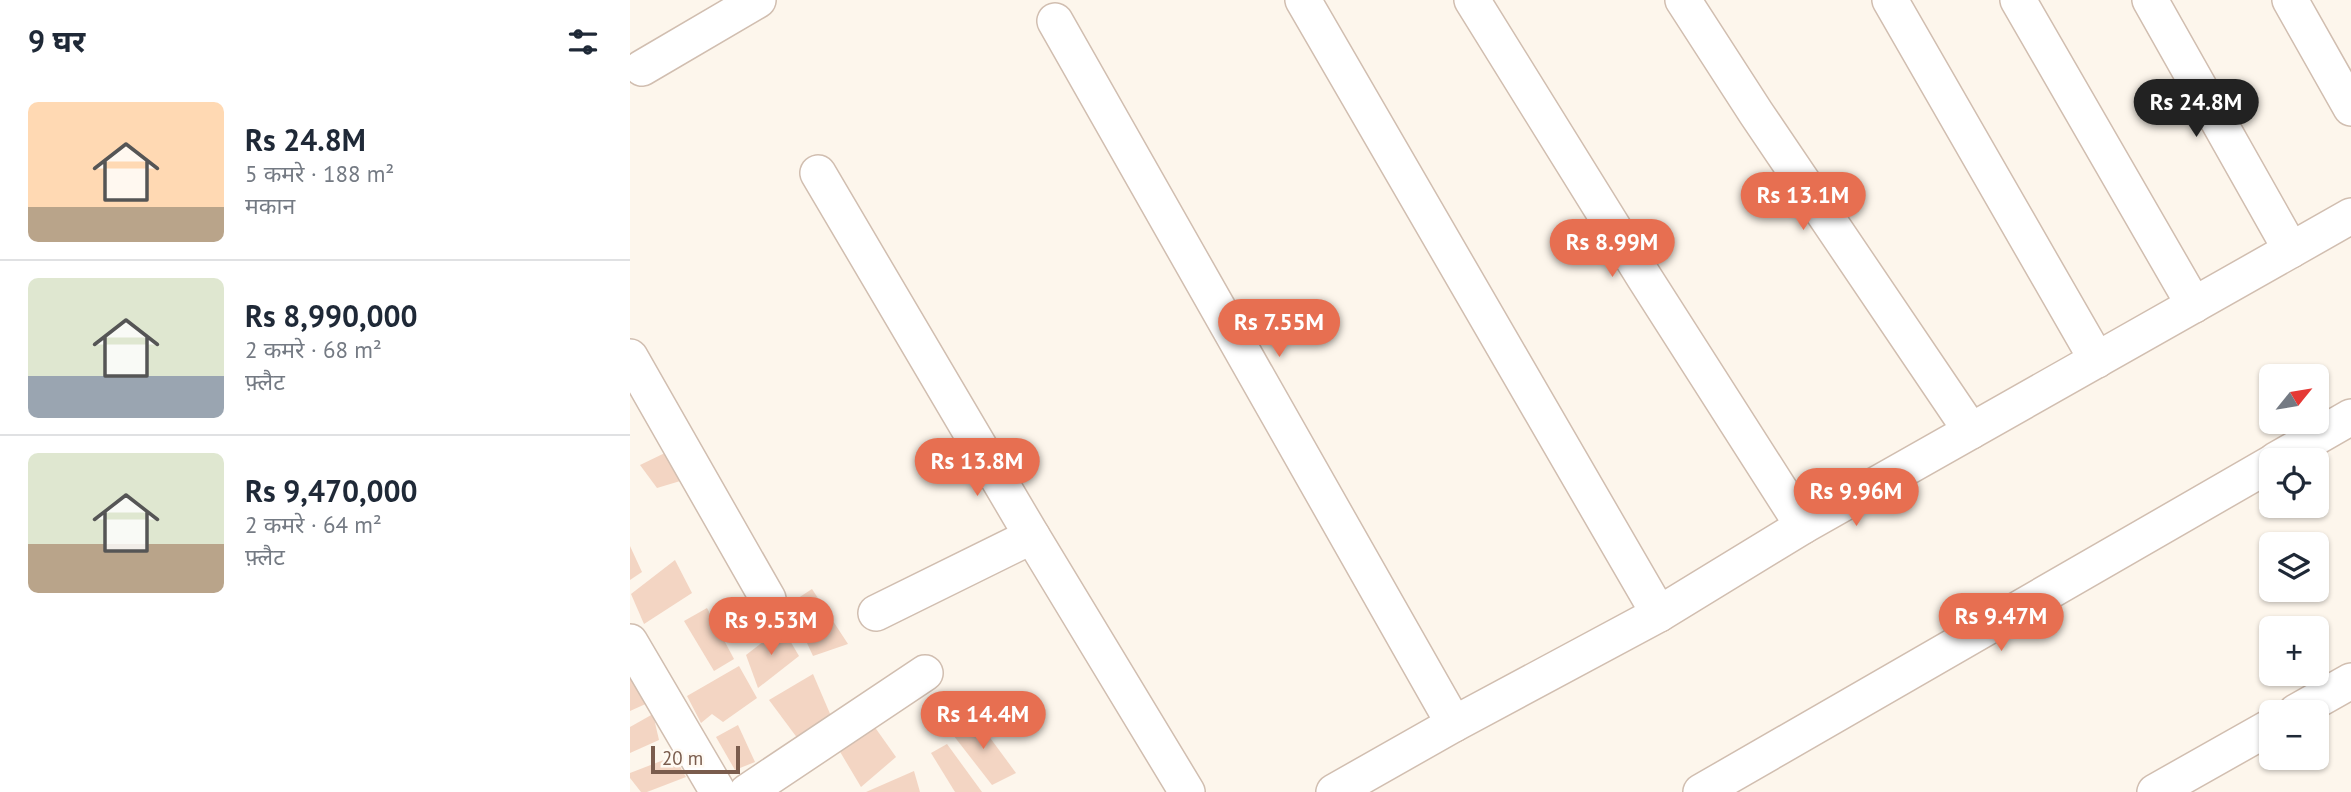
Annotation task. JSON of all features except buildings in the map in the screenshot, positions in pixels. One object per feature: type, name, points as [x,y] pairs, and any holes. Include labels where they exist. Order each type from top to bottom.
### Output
[{"type":"street","points":[[634,64],[758,0]]},
{"type":"street","points":[[1303,0],[1659,614]]},
{"type":"street","points":[[1472,0],[1803,526]]},
{"type":"street","points":[[1683,0],[1971,431]]},
{"type":"street","points":[[1890,0],[2097,360]]},
{"type":"street","points":[[2018,0],[2194,305]]},
{"type":"street","points":[[2150,0],[2291,250]]},
{"type":"street","points":[[2290,0],[2351,108]]},
{"type":"street","points":[[1055,21],[1454,724]]},
{"type":"street","points":[[818,173],[1187,792]]},
{"type":"street","points":[[1334,792],[1659,614],[1803,526],[2351,216]]},
{"type":"street","points":[[630,357],[768,599]]},
{"type":"street","points":[[2297,448],[2351,417]]},
{"type":"street","points":[[1701,792],[2259,470]]},
{"type":"street","points":[[876,613],[1032,536]]},
{"type":"street","points":[[630,642],[718,792]]},
{"type":"street","points":[[747,792],[925,673]]},
{"type":"street","points":[[2317,700],[2351,681]]},
{"type":"street","points":[[2155,792],[2259,733]]}]
